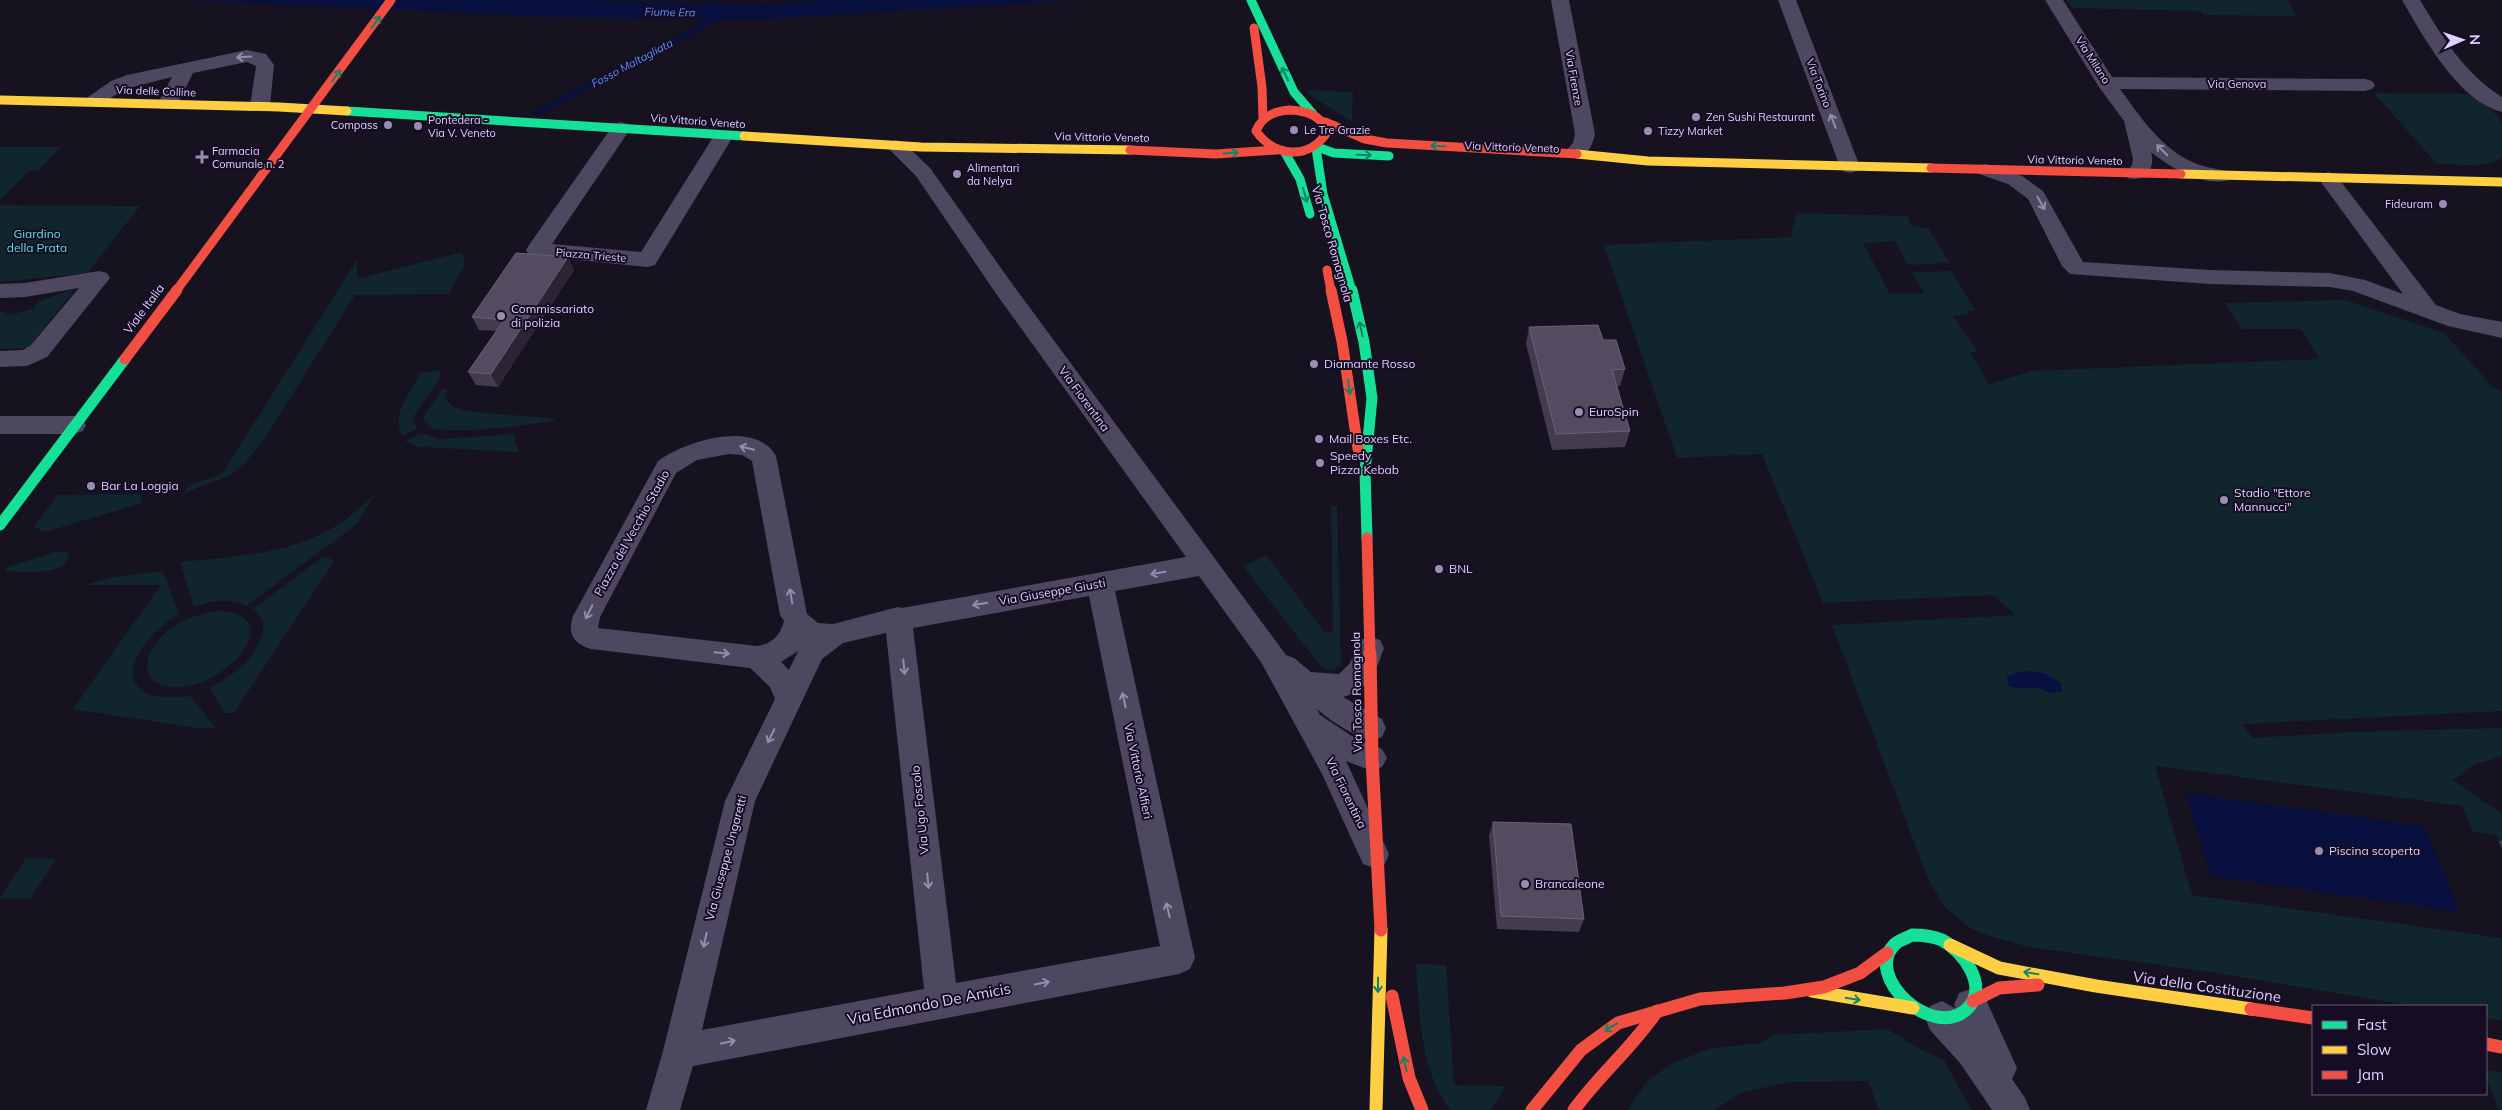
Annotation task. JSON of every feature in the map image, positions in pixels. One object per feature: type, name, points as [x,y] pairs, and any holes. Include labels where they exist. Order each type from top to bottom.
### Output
[{"type":"main road","points":[[312,109],[391,0]]},
{"type":"main road","points":[[1252,5],[1262,86],[1263,118]]},
{"type":"main road","points":[[1252,5],[1294,92],[1313,114]]},
{"type":"main road","name":"Via delle Colline","points":[[0,100],[312,109]]},
{"type":"main road","name":"Via Vittorio Veneto","points":[[312,109],[896,146],[1165,150],[1216,154],[1281,150],[1301,151],[1316,147]]},
{"type":"main road","name":"Viale Italia","points":[[0,525],[312,109]]},
{"type":"main road","points":[[1281,150],[1260,140],[1252,131],[1263,118],[1283,110],[1298,110],[1313,114]]},
{"type":"main road","name":"Via Vittorio Veneto","points":[[1313,114],[1325,122],[1365,139],[1387,143],[1574,153],[1648,161]]},
{"type":"main road","points":[[1325,122],[1327,136],[1316,147],[1334,153],[1398,157]]},
{"type":"main road","name":"Via Vittorio Veneto","points":[[1165,150],[1201,147],[1227,141]]},
{"type":"main road","name":"Via Tosco Romagnola","points":[[1316,147],[1322,194],[1350,283],[1367,361],[1371,416],[1366,464],[1372,758],[1380,868],[1381,918],[1376,1110]]},
{"type":"main road","name":"Via Tosco Romagnola","points":[[1281,150],[1300,179],[1313,224]]},
{"type":"main road","name":"Via Vittorio Veneto","points":[[1426,157],[1600,163],[1648,161],[2502,182]]},
{"type":"main road","name":"Via Tosco Romagnola","points":[[1324,260],[1335,300],[1354,434],[1366,464]]},
{"type":"main road","name":"Via Tosco Romagnola","points":[[1381,918],[1400,1042],[1409,1078],[1422,1110]]},
{"type":"main road","points":[[1532,1110],[1557,1076],[1598,1035],[1630,1017],[1657,1011],[1688,1000],[1805,990],[1837,982],[1859,973],[1887,953],[1897,941],[1912,935],[1930,936],[1950,945],[1965,959],[1974,976],[1976,985],[1950,1008],[1805,990]]},
{"type":"main road","name":"Via della Costituzione","points":[[1950,945],[1999,968],[2096,986],[2312,1018]]},
{"type":"main road","points":[[1887,953],[1886,962],[1890,982],[1904,1001],[1950,1008]]},
{"type":"main road","name":"Via della Costituzione","points":[[1950,1008],[1991,990],[2010,986],[2096,986]]},
{"type":"main road","points":[[1574,1110],[1604,1070],[1649,1024],[1657,1011]]},
{"type":"main road","points":[[2487,1044],[2502,1047]]},
{"type":"street","name":"Via Firenze","points":[[1560,0],[1585,134],[1583,145],[1574,153]]},
{"type":"street","name":"Via Torino","points":[[1787,0],[1850,167]]},
{"type":"street","name":"Via Milano","points":[[2054,0],[2133,120],[2174,160],[2193,169],[2222,176]]},
{"type":"street","points":[[2419,4],[2443,55],[2456,71],[2474,88],[2502,106]]},
{"type":"street","points":[[91,102],[124,83],[239,56],[259,58],[265,65],[260,106]]},
{"type":"street","points":[[167,104],[186,68]]},
{"type":"street","name":"Via Genova","points":[[2108,83],[2365,85]]},
{"type":"street","name":"Via Milano","points":[[2133,120],[2142,159],[2142,167],[2135,174]]},
{"type":"street","name":"Piazza Trieste","points":[[621,128],[536,250],[647,260],[724,135]]},
{"type":"street","name":"Via Fiorentina","points":[[896,146],[923,172],[1005,290],[1271,654],[1338,774],[1380,868]]},
{"type":"street","points":[[1986,170],[2015,180],[2036,195],[2073,266],[2086,271],[2338,281],[2369,289],[2469,324],[2502,330]]},
{"type":"street","points":[[2328,178],[2428,311]]},
{"type":"street","points":[[0,302],[28,291],[99,278],[39,351],[27,358],[0,359]]},
{"type":"street","points":[[0,291],[28,291]]},
{"type":"street","points":[[0,425],[74,425]]},
{"type":"street","name":"Piazza del Vecchio Stadio","points":[[726,446],[748,447],[764,456],[794,615],[797,622],[795,636],[788,644],[768,656],[757,657],[600,640],[585,634],[584,624],[663,472],[671,463],[693,453],[726,446]]},
{"type":"street","name":"Via Giuseppe Giusti","points":[[898,618],[1206,564]]},
{"type":"street","name":"Via Vittorio Alfieri","points":[[1100,583],[1179,958]]},
{"type":"street","name":"Via Giuseppe Ungaretti","points":[[664,1110],[680,1051],[737,810],[745,788],[812,651],[833,635],[898,618]]},
{"type":"street","name":"Via Ugo Foscolo","points":[[898,618],[942,1002]]},
{"type":"street","points":[[797,622],[810,633],[833,635]]},
{"type":"street","name":"Via Fiorentina","points":[[1302,681],[1332,687],[1349,684],[1361,673],[1370,647]]},
{"type":"street","name":"Via Fiorentina","points":[[1271,654],[1337,708],[1372,728]]},
{"type":"street","points":[[757,657],[781,680],[789,699]]},
{"type":"street","name":"Via Fiorentina","points":[[1308,720],[1348,749],[1372,758]]},
{"type":"street","name":"Via Edmondo De Amicis","points":[[680,1051],[1179,958]]},
{"type":"street","points":[[1950,1008],[1977,1056],[2014,1110]]},
{"type":"street","points":[[1950,1008],[2018,1110]]},
{"type":"green space","points":[[2066,0],[2288,0],[2296,16],[2203,15],[2201,11],[2072,8]]},
{"type":"green space","points":[[1307,90],[1353,92],[1352,122],[1307,93]]},
{"type":"green space","points":[[2374,93],[2468,94],[2492,110],[2502,122],[2502,157],[2497,161],[2481,164],[2437,164]]},
{"type":"green space","name":"Giardino della Prata","points":[[0,147],[61,147],[38,171],[29,171],[0,200]]},
{"type":"green space","name":"Giardino della Prata","points":[[0,205],[140,206],[87,273],[0,282]]},
{"type":"green space","points":[[1796,213],[1908,216],[1911,226],[1928,228],[1950,263],[1908,265],[1895,241],[1863,243],[1890,294],[1924,293],[1912,272],[1952,271],[1975,311],[1968,311],[1969,314],[1953,316],[1978,352],[1970,352],[1989,384],[2032,371],[2319,359],[2301,329],[2242,329],[2225,303],[2345,300],[2444,333],[2492,386],[2502,392],[2502,711],[2243,724],[2252,738],[2353,732],[2502,728],[2502,756],[2473,765],[2453,780],[2502,814],[2502,842],[2499,842],[2496,835],[2473,832],[2462,806],[2155,766],[2192,895],[2502,938],[2502,1021],[2487,1018],[2487,1005],[2408,1005],[2210,972],[2029,947],[1980,933],[1969,927],[1945,907],[1928,879],[1832,625],[2016,615],[1992,595],[1823,603],[1762,454],[1677,458],[1604,245],[1791,237]]},
{"type":"green space","points":[[462,252],[465,264],[449,294],[355,295],[266,436],[246,462],[231,475],[182,494],[190,485],[222,474],[357,260],[357,279]]},
{"type":"green space","points":[[75,289],[28,348],[0,349],[0,313],[3,311],[6,316],[33,309],[39,301]]},
{"type":"green space","points":[[440,371],[439,380],[414,416],[413,420],[417,428],[403,436],[399,428],[399,420],[403,403],[421,372]]},
{"type":"green space","points":[[443,388],[447,390],[445,397],[453,407],[465,411],[558,419],[475,430],[443,430],[433,428],[424,421],[424,416]]},
{"type":"green space","points":[[421,433],[440,439],[513,434],[519,452],[419,447],[405,441]]},
{"type":"green space","points":[[139,494],[142,503],[45,532],[34,527],[57,495]]},
{"type":"green space","points":[[374,495],[356,525],[246,606],[240,603],[220,601],[194,607],[180,562],[284,548],[324,533],[350,516]]},
{"type":"green space","points":[[1337,505],[1341,665],[1332,671],[1324,669],[1318,663],[1243,566],[1266,555],[1325,633],[1331,633],[1333,631],[1331,507]]},
{"type":"green space","points":[[58,551],[68,553],[69,558],[57,568],[40,572],[5,571],[8,567]]},
{"type":"green space","points":[[327,557],[334,561],[234,713],[224,713],[210,688],[236,671],[257,648],[261,638],[263,622],[258,613],[253,609],[321,558]]},
{"type":"green space","points":[[163,571],[179,614],[161,627],[147,641],[137,656],[133,671],[135,683],[145,692],[163,697],[190,696],[216,728],[197,728],[73,709],[161,585],[84,585],[114,577]]},
{"type":"green space","points":[[215,611],[238,615],[249,623],[250,636],[244,650],[232,664],[215,676],[197,684],[178,687],[164,686],[155,682],[149,675],[147,668],[148,659],[158,641],[171,628],[183,621]]},
{"type":"green space","points":[[26,858],[56,859],[30,899],[0,898]]},
{"type":"green space","points":[[1416,964],[1446,965],[1454,1085],[1506,1086],[1491,1110],[1450,1110],[1440,1093],[1432,1076],[1423,1040]]},
{"type":"green space","points":[[1887,1029],[1922,1050],[1944,1060],[1971,1110],[1879,1110],[1868,1081],[1789,1082],[1741,1093],[1714,1110],[1628,1110],[1647,1081],[1673,1063],[1712,1048],[1761,1043],[1774,1035]]},
{"type":"green space","points":[[2487,1070],[2502,1072],[2502,1110],[2499,1110],[2487,1079]]},
{"type":"water","name":"Fiume Era","points":[[182,0],[546,0],[766,4],[835,0],[1076,0],[753,20],[575,18]]},
{"type":"water","points":[[2023,671],[2044,673],[2061,683],[2062,691],[2050,693],[2034,688],[2014,688],[2008,686],[2007,676]]},
{"type":"water","name":"Piscina scoperta","points":[[2186,793],[2424,826],[2460,912],[2210,876]]},
{"type":"building","points":[[516,253],[568,257],[491,374],[468,372],[504,320],[472,317]]},
{"type":"building","name":"EuroSpin","points":[[1598,325],[1603,340],[1616,340],[1625,369],[1612,370],[1630,431],[1556,434],[1529,327]]},
{"type":"building","name":"Brancaleone","points":[[1493,822],[1571,824],[1584,919],[1501,916]]},
{"type":"waterway","name":"Fosso Maltagliata","points":[[537,113],[724,15]]},
{"type":"traffic: fast","points":[[1251,0],[1294,92],[1313,114]]},
{"type":"traffic: fast","points":[[347,111],[744,136]]},
{"type":"traffic: fast","points":[[1317,147],[1334,153],[1389,156]]},
{"type":"traffic: fast","points":[[1316,148],[1323,194],[1355,301],[1364,342],[1372,398],[1365,471],[1367,538]]},
{"type":"traffic: fast","points":[[1284,151],[1300,179],[1310,214]]},
{"type":"traffic: fast","points":[[0,525],[125,359]]},
{"type":"traffic: fast","points":[[1912,935],[1929,936],[1941,940],[1953,947],[1967,963],[1972,972],[1976,991],[1973,1001],[1967,1009],[1952,1017],[1936,1017],[1919,1011],[1893,985],[1887,970],[1887,956],[1895,944],[1912,935]]},
{"type":"traffic: slow","points":[[0,100],[279,107],[347,111]]},
{"type":"traffic: slow","points":[[744,136],[921,147],[1130,150]]},
{"type":"traffic: slow","points":[[1577,154],[1648,161],[1931,168]]},
{"type":"traffic: slow","points":[[2181,174],[2502,182]]},
{"type":"traffic: slow","points":[[1376,1110],[1381,930]]},
{"type":"traffic: slow","points":[[1950,945],[1999,968],[2096,986],[2251,1009]]},
{"type":"traffic: slow","points":[[1812,991],[1913,1008]]},
{"type":"traffic: jam","points":[[125,359],[303,122],[391,0]]},
{"type":"traffic: jam","points":[[1254,28],[1262,87],[1263,118]]},
{"type":"traffic: jam","points":[[1290,110],[1302,111],[1318,117],[1328,131],[1322,141],[1313,148],[1303,152],[1292,153],[1271,147],[1263,140],[1256,131],[1261,121],[1279,111],[1290,110]]},
{"type":"traffic: jam","points":[[1325,122],[1365,139],[1387,143],[1577,154]]},
{"type":"traffic: jam","points":[[1130,150],[1216,154],[1277,150]]},
{"type":"traffic: jam","points":[[1931,168],[2181,174]]},
{"type":"traffic: jam","points":[[1327,270],[1342,341],[1358,449]]},
{"type":"traffic: jam","points":[[1367,538],[1372,758],[1381,930]]},
{"type":"traffic: jam","points":[[1532,1110],[1570,1061],[1592,1040],[1618,1023],[1700,999],[1785,993],[1824,987],[1860,973],[1887,953]]},
{"type":"traffic: jam","points":[[1973,1001],[1999,988],[2038,985]]},
{"type":"traffic: jam","points":[[1392,996],[1409,1078],[1422,1110]]},
{"type":"traffic: jam","points":[[2251,1009],[2312,1018]]},
{"type":"traffic: jam","points":[[1574,1110],[1638,1037],[1657,1011]]},
{"type":"traffic: jam","points":[[2487,1044],[2502,1047]]},
{"type":"place","name":"Zen Sushi Restaurant","points":[[1696,117]]},
{"type":"place","name":"Compass","points":[[388,125]]},
{"type":"place","name":"Pontedera - Via V. Veneto","points":[[418,126]]},
{"type":"place","name":"Le Tre Grazie","points":[[1294,130]]},
{"type":"place","name":"Tizzy Market","points":[[1648,131]]},
{"type":"place","name":"Farmacia Comunale n. 2","points":[[202,157]]},
{"type":"place","name":"Alimentari da Nelya","points":[[957,174]]},
{"type":"place","name":"Fideuram","points":[[2443,204]]},
{"type":"place","name":"Commissariato di polizia","points":[[501,316]]},
{"type":"place","name":"Diamante Rosso","points":[[1314,364]]},
{"type":"place","name":"EuroSpin","points":[[1579,412]]},
{"type":"place","name":"Mail Boxes Etc.","points":[[1319,439]]},
{"type":"place","name":"Speedy Pizza Kebab","points":[[1320,463]]},
{"type":"place","name":"Bar La Loggia","points":[[91,486]]},
{"type":"place","name":"Stadio \"Ettore Mannucci\"","points":[[2224,500]]},
{"type":"place","name":"BNL","points":[[1439,569]]},
{"type":"place","name":"Piscina scoperta","points":[[2319,851]]},
{"type":"place","name":"Brancaleone","points":[[1525,884]]}]
